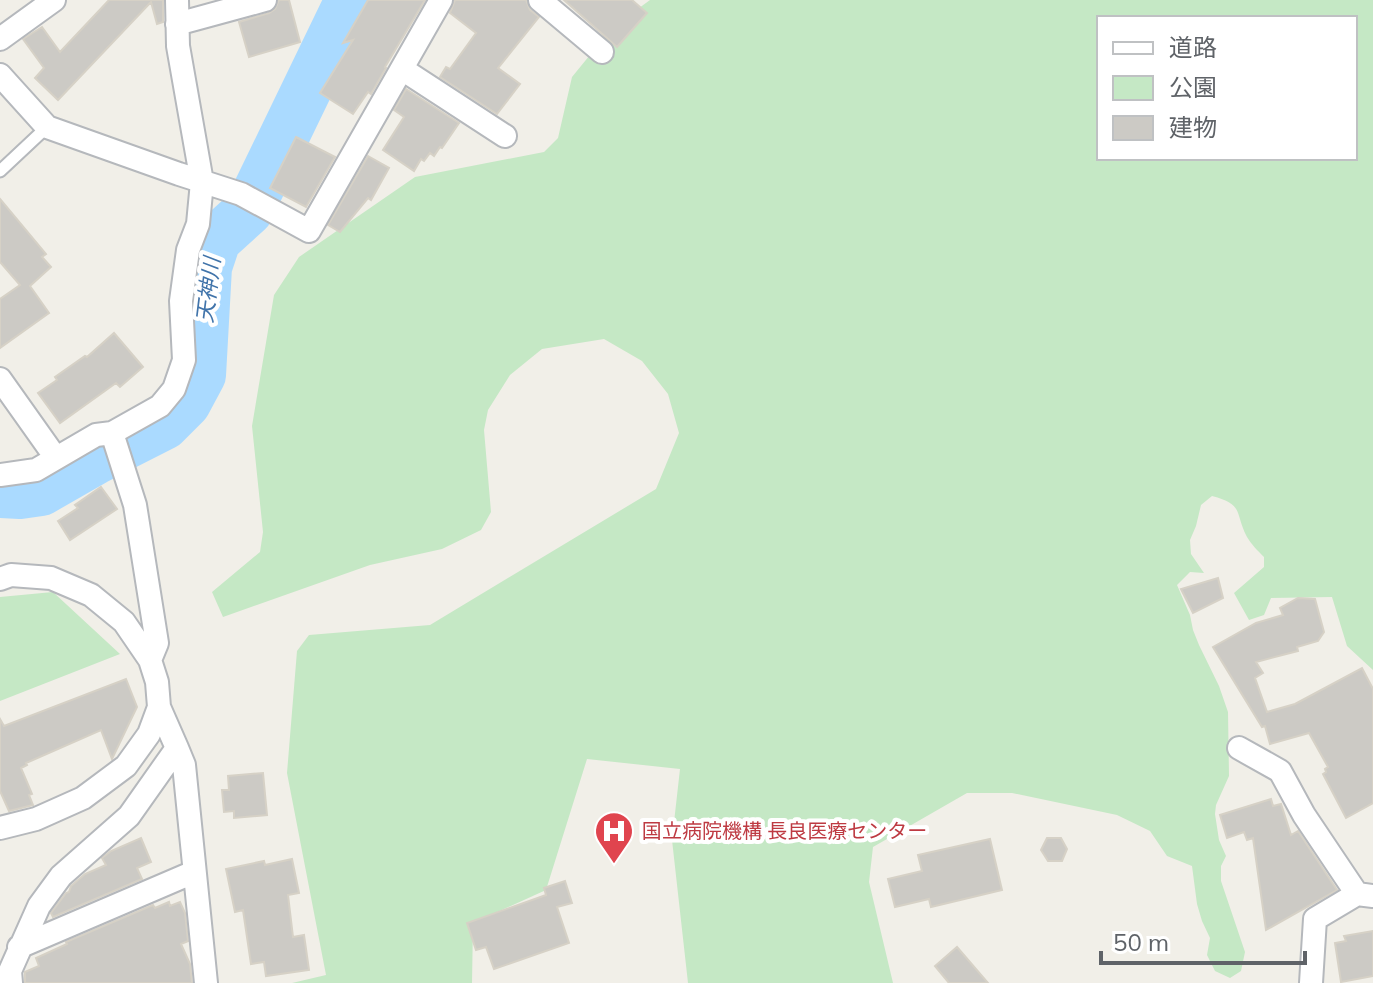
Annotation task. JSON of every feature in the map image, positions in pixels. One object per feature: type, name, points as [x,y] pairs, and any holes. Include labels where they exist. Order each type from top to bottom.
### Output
[{"type":"street","points":[[0,39],[54,0]]},
{"type":"street","points":[[115,444],[160,406],[174,389],[184,360],[181,301],[188,250],[198,224],[202,182],[178,46],[177,0]]},
{"type":"street","points":[[177,24],[265,0]]},
{"type":"street","points":[[2,83],[47,127],[251,199],[309,231],[441,0]]},
{"type":"street","points":[[540,0],[602,52]]},
{"type":"street","points":[[402,69],[505,136]]},
{"type":"street","points":[[0,379],[56,458]]},
{"type":"street","points":[[0,475],[36,470],[96,435],[115,444],[135,505],[157,643],[150,660]]},
{"type":"street","points":[[0,579],[11,575],[51,578],[91,595],[124,622],[150,660],[157,682],[159,707],[184,765],[206,983]]},
{"type":"street","points":[[0,828],[36,819],[83,798],[126,766],[149,734],[159,707]]},
{"type":"street","points":[[11,983],[10,971],[39,906],[61,876],[129,816],[177,748]]},
{"type":"street","points":[[1239,748],[1280,771],[1304,815],[1365,895],[1315,919],[1311,983]]},
{"type":"street","points":[[19,947],[194,872]]},
{"type":"lane","points":[[0,171],[47,127]]},
{"type":"green space","points":[[650,0],[1373,0],[1373,670],[1347,646],[1332,597],[1271,598],[1264,615],[1249,620],[1234,593],[1264,567],[1264,557],[1247,537],[1237,510],[1222,499],[1212,496],[1201,505],[1190,540],[1191,554],[1204,573],[1190,572],[1177,585],[1228,712],[1229,776],[1215,814],[1219,840],[1226,856],[1221,866],[1221,881],[1245,952],[1241,971],[1230,978],[1215,971],[1207,955],[1210,938],[1197,904],[1192,866],[1167,856],[1150,831],[1117,815],[1012,793],[967,793],[873,847],[869,882],[893,983],[688,983],[672,840],[680,769],[587,759],[546,890],[473,923],[472,983],[292,983],[326,975],[287,773],[297,651],[309,635],[430,625],[656,489],[679,433],[668,394],[642,361],[604,339],[542,349],[510,375],[488,410],[484,430],[491,512],[481,530],[442,549],[370,565],[223,617],[212,592],[260,552],[263,532],[252,426],[274,295],[299,257],[415,177],[544,152],[558,138],[572,77],[612,28]]},
{"type":"green space","points":[[53,592],[120,654],[0,701],[0,597]]},
{"type":"building","points":[[109,0],[163,0],[163,22],[157,24],[151,2],[58,100],[35,78],[44,68],[23,39],[42,27],[60,52]]},
{"type":"building","points":[[279,0],[289,0],[300,42],[249,57],[239,22],[269,13]]},
{"type":"building","points":[[368,0],[425,0],[371,94],[368,92],[353,114],[320,93],[353,40],[343,43]]},
{"type":"building","points":[[455,0],[526,0],[530,10],[539,17],[498,68],[520,84],[497,114],[440,77],[446,67],[450,69],[476,33],[450,13]]},
{"type":"building","points":[[564,0],[632,0],[647,13],[617,47]]},
{"type":"building","points":[[406,89],[459,123],[442,148],[434,156],[430,153],[424,161],[421,159],[414,171],[383,150],[404,117],[394,110]]},
{"type":"building","points":[[296,137],[335,157],[306,207],[270,188]]},
{"type":"building","points":[[368,156],[389,168],[371,200],[368,198],[340,232],[328,225]]},
{"type":"building","points":[[0,199],[46,254],[42,257],[51,267],[30,286],[49,313],[0,348],[0,299],[20,285],[0,262]]},
{"type":"building","points":[[114,333],[143,367],[120,387],[116,383],[60,423],[38,393]]},
{"type":"building","points":[[101,487],[117,509],[70,540],[58,521]]},
{"type":"building","points":[[1218,578],[1223,598],[1193,613],[1181,589]]},
{"type":"building","points":[[1298,598],[1315,599],[1324,632],[1318,641],[1297,647],[1298,651],[1256,662],[1263,673],[1255,678],[1267,712],[1295,704],[1362,668],[1373,689],[1373,803],[1346,818],[1323,774],[1328,767],[1309,733],[1270,744],[1265,726],[1262,727],[1213,647],[1256,623],[1283,615],[1280,608]]},
{"type":"building","points":[[126,679],[137,707],[112,759],[101,730],[26,763],[21,768],[32,794],[29,795],[33,805],[9,811],[0,791],[0,719],[4,726]]},
{"type":"building","points":[[263,773],[267,815],[234,818],[234,811],[224,812],[222,790],[229,790],[228,776]]},
{"type":"building","points":[[1271,799],[1273,806],[1281,804],[1291,835],[1298,831],[1337,890],[1266,930],[1253,838],[1247,840],[1244,832],[1227,838],[1220,815]]},
{"type":"building","points":[[141,838],[151,862],[137,868],[142,879],[53,917],[51,913],[71,886],[85,874],[106,865],[102,858]]},
{"type":"building","points":[[1047,838],[1061,838],[1067,849],[1062,861],[1048,861],[1041,850]]},
{"type":"building","points":[[990,839],[1002,890],[931,907],[929,899],[895,907],[888,879],[922,871],[918,855]]},
{"type":"building","points":[[292,859],[299,893],[288,895],[293,937],[304,935],[309,970],[266,976],[264,962],[251,964],[243,910],[235,912],[226,869]]},
{"type":"building","points":[[565,881],[572,903],[557,907],[569,943],[494,969],[486,947],[476,950],[467,923],[546,895],[544,888]]},
{"type":"building","points":[[169,902],[170,906],[180,902],[185,913],[188,941],[181,944],[190,964],[192,983],[25,983],[25,972],[39,966],[36,958],[153,905],[155,908]]},
{"type":"building","points":[[1373,931],[1373,976],[1341,982],[1335,943],[1346,941],[1344,936]]},
{"type":"building","points":[[957,947],[988,983],[949,983],[935,966]]},
{"type":"waterway","name":"天神川","points":[[0,493],[41,491],[164,425],[186,403],[201,375],[207,267],[216,240],[248,211],[350,0]]},
{"type":"place","name":"国立病院機構 長良医療センター","points":[[614,865]]}]
